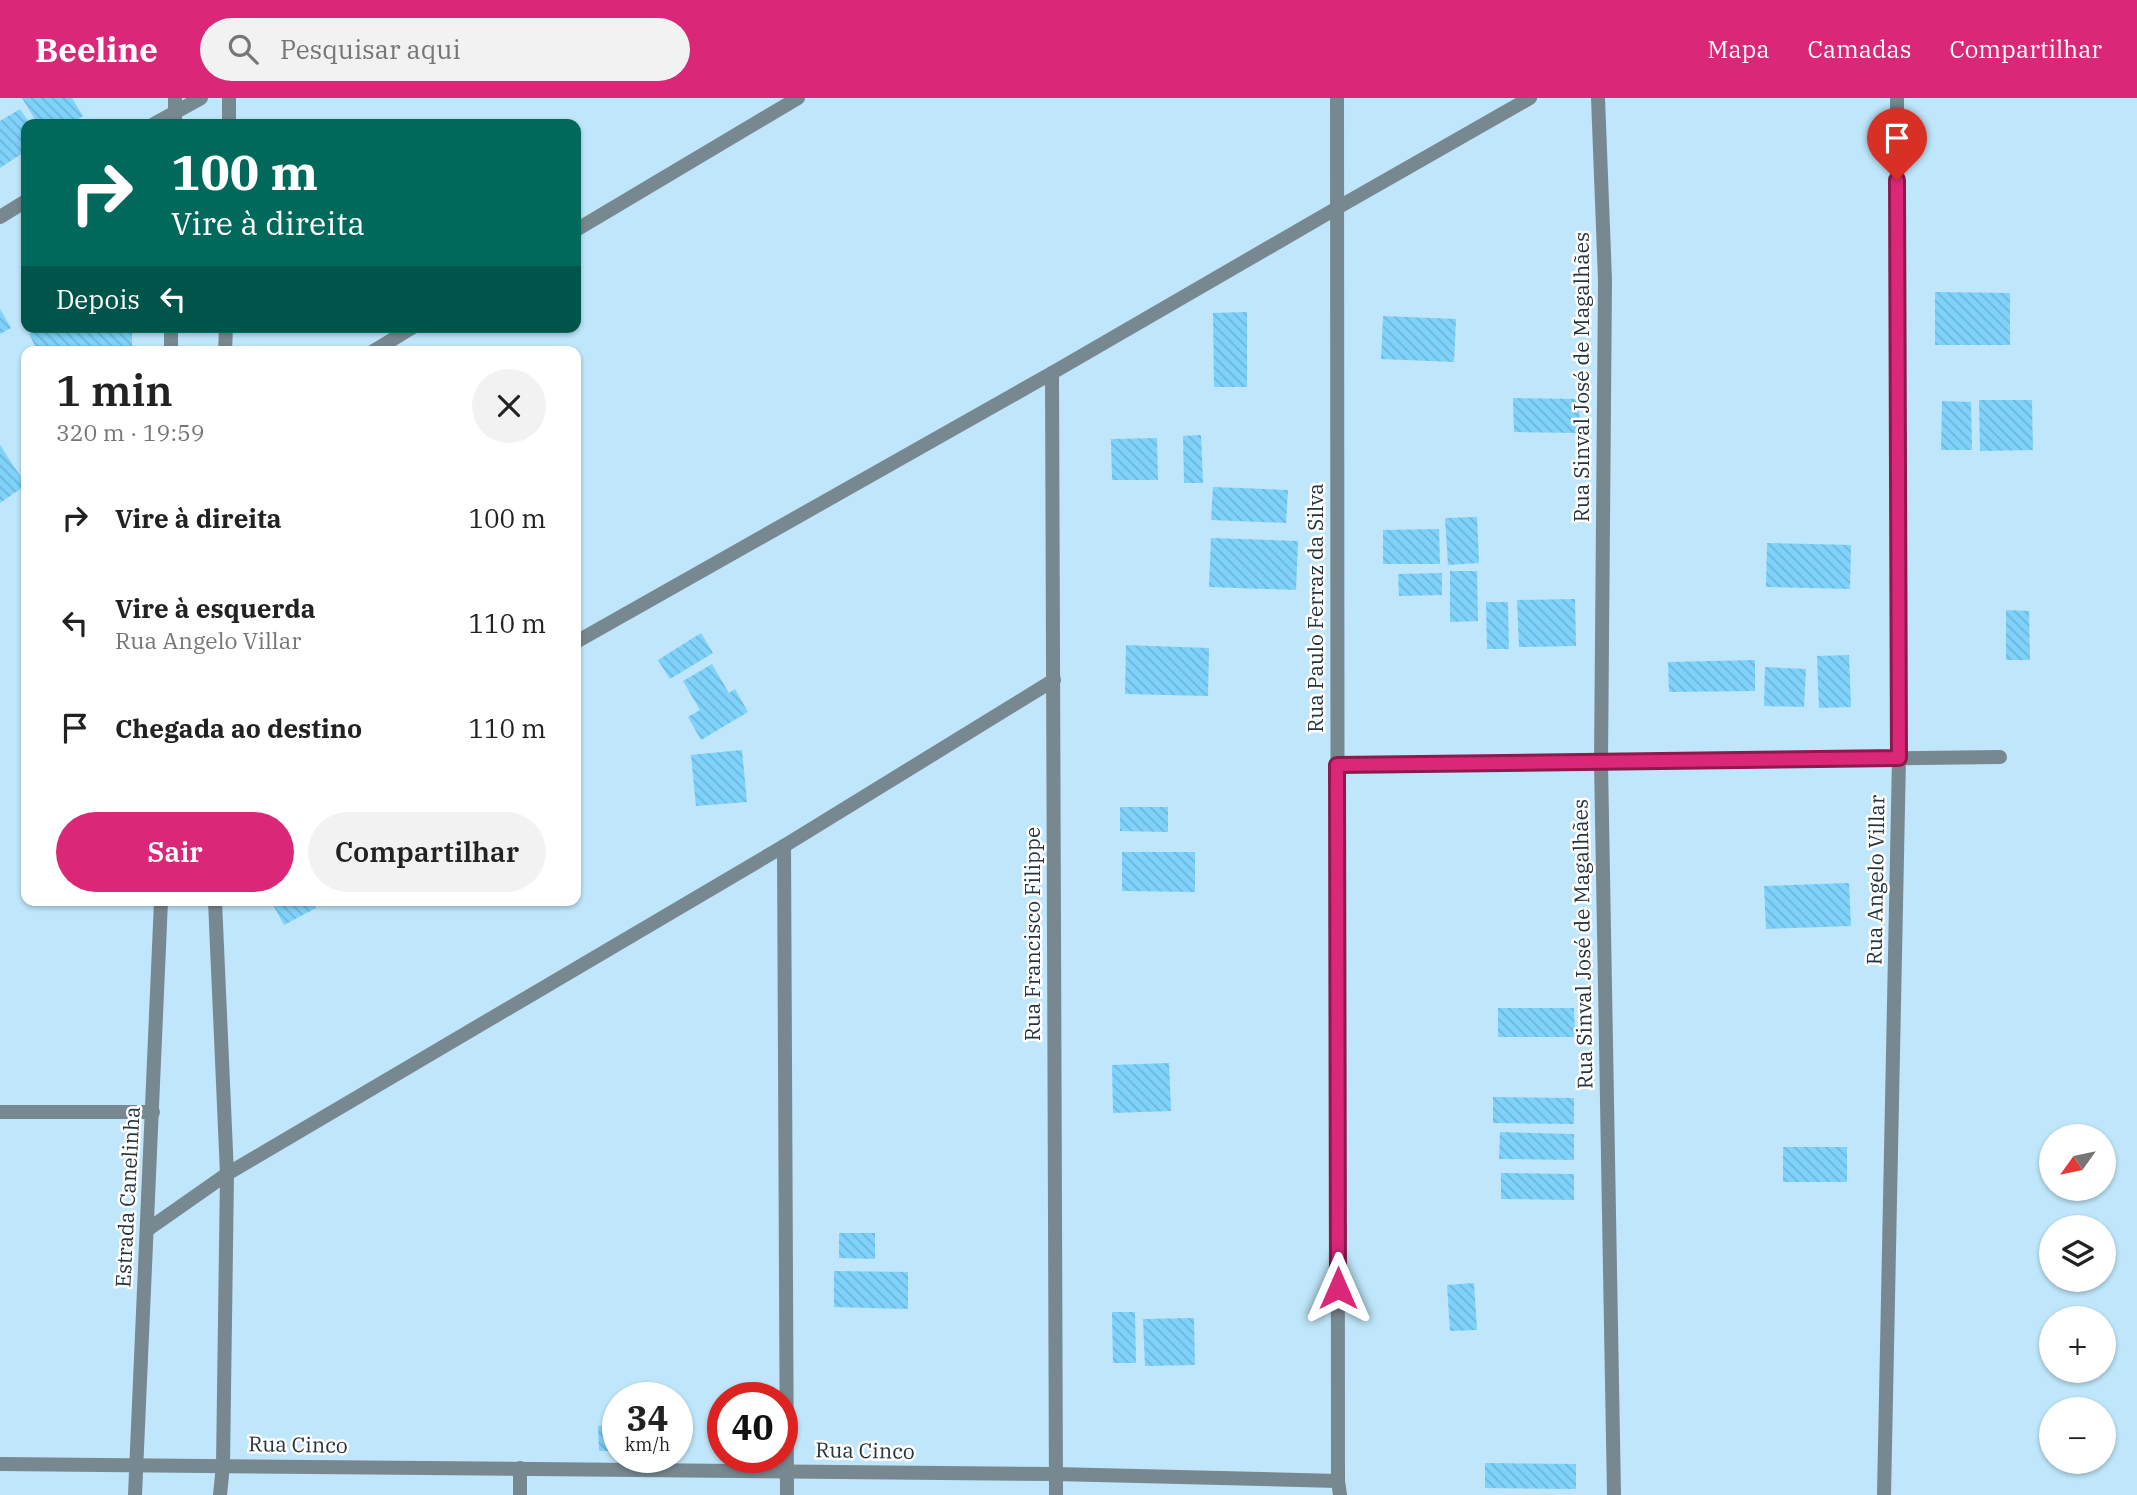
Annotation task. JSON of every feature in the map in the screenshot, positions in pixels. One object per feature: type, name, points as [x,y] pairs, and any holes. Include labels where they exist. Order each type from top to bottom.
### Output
[{"type":"street","points":[[175,111],[201,98]]},
{"type":"street","points":[[229,98],[229,119]]},
{"type":"street","points":[[581,227],[798,98]]},
{"type":"street","name":"Rua Paulo Ferraz da Silva","points":[[1337,98],[1339,1488]]},
{"type":"street","points":[[581,639],[1530,98]]},
{"type":"street","name":"Rua Sinval José de Magalhães","points":[[1598,98],[1605,279],[1601,762],[1614,1495]]},
{"type":"street","name":"Rua Angelo Villar","points":[[1884,1495],[1899,758],[1897,98]]},
{"type":"street","points":[[0,217],[21,204]]},
{"type":"street","points":[[382,346],[403,333]]},
{"type":"street","name":"Rua Francisco Filippe","points":[[1052,373],[1056,1495]]},
{"type":"street","points":[[147,1230],[227,1174],[785,846],[1054,680]]},
{"type":"street","points":[[1337,765],[2000,757]]},
{"type":"street","points":[[785,846],[787,1382]]},
{"type":"street","name":"Estrada Canelinha","points":[[135,1495],[160,906]]},
{"type":"street","points":[[215,906],[227,1174],[223,1465],[220,1495]]},
{"type":"street","points":[[0,1112],[153,1111]]},
{"type":"street","name":"Rua Cinco","points":[[0,1464],[707,1470]]},
{"type":"street","points":[[520,1468],[520,1495]]},
{"type":"street","name":"Rua Cinco","points":[[798,1471],[1055,1474],[1339,1488]]},
{"type":"street","points":[[787,1473],[787,1495]]},
{"type":"building","points":[[22,98],[72,98],[83,116],[78,119],[35,119]]},
{"type":"building","points":[[20,109],[27,119],[21,119],[21,154],[0,168],[0,121]]},
{"type":"building","points":[[1935,292],[2010,293],[2010,345],[1935,345]]},
{"type":"building","points":[[0,309],[11,328],[0,334]]},
{"type":"building","points":[[1247,312],[1247,387],[1214,387],[1213,313]]},
{"type":"building","points":[[1383,316],[1456,319],[1454,362],[1381,359]]},
{"type":"building","points":[[132,333],[132,346],[35,346],[29,334]]},
{"type":"building","points":[[1513,398],[1580,399],[1579,433],[1514,432]]},
{"type":"building","points":[[1979,400],[2032,400],[2033,450],[1980,451]]},
{"type":"building","points":[[1942,401],[1971,402],[1972,450],[1941,450]]},
{"type":"building","points":[[1201,435],[1203,483],[1184,483],[1183,436]]},
{"type":"building","points":[[1157,438],[1158,480],[1112,480],[1111,439]]},
{"type":"building","points":[[0,445],[21,477],[21,488],[0,503]]},
{"type":"building","points":[[1213,487],[1288,490],[1286,523],[1211,520]]},
{"type":"building","points":[[1477,517],[1479,563],[1448,565],[1445,518]]},
{"type":"building","points":[[1439,529],[1440,564],[1383,564],[1383,530]]},
{"type":"building","points":[[1211,538],[1298,541],[1296,590],[1209,587]]},
{"type":"building","points":[[1767,543],[1851,545],[1850,589],[1766,587]]},
{"type":"building","points":[[1450,571],[1477,571],[1478,621],[1450,622]]},
{"type":"building","points":[[1442,573],[1442,595],[1399,596],[1398,574]]},
{"type":"building","points":[[1575,599],[1576,646],[1519,647],[1517,600]]},
{"type":"building","points":[[1486,602],[1508,602],[1509,649],[1487,649]]},
{"type":"building","points":[[2006,610],[2029,611],[2030,660],[2006,660]]},
{"type":"building","points":[[701,633],[713,653],[670,679],[658,660]]},
{"type":"building","points":[[1126,645],[1209,648],[1208,696],[1125,694]]},
{"type":"building","points":[[1849,655],[1851,707],[1819,708],[1817,656]]},
{"type":"building","points":[[1755,660],[1755,691],[1669,692],[1668,662]]},
{"type":"building","points":[[712,664],[729,693],[735,689],[748,712],[701,740],[688,717],[700,710],[683,681]]},
{"type":"building","points":[[1765,667],[1806,669],[1804,707],[1764,706]]},
{"type":"building","points":[[742,750],[747,802],[696,806],[691,755]]},
{"type":"building","points":[[1120,807],[1168,807],[1168,832],[1120,831]]},
{"type":"building","points":[[1122,852],[1195,852],[1195,892],[1122,891]]},
{"type":"building","points":[[1849,883],[1851,926],[1766,929],[1764,886]]},
{"type":"building","points":[[274,906],[315,906],[316,908],[284,925]]},
{"type":"building","points":[[1498,1008],[1574,1008],[1575,1037],[1498,1037]]},
{"type":"building","points":[[1169,1063],[1171,1111],[1113,1113],[1112,1065]]},
{"type":"building","points":[[1493,1097],[1574,1098],[1574,1124],[1493,1123]]},
{"type":"building","points":[[1500,1132],[1574,1134],[1574,1160],[1499,1159]]},
{"type":"building","points":[[1783,1147],[1847,1147],[1847,1182],[1783,1182]]},
{"type":"building","points":[[1501,1173],[1574,1174],[1574,1200],[1501,1199]]},
{"type":"building","points":[[839,1233],[875,1233],[875,1259],[839,1258]]},
{"type":"building","points":[[834,1271],[908,1272],[908,1309],[834,1307]]},
{"type":"building","points":[[1474,1283],[1477,1330],[1450,1331],[1447,1285]]},
{"type":"building","points":[[1112,1312],[1135,1312],[1136,1363],[1113,1363]]},
{"type":"building","points":[[1194,1318],[1195,1365],[1145,1366],[1143,1319]]},
{"type":"building","points":[[598,1426],[602,1426],[602,1451],[599,1451]]},
{"type":"building","points":[[1485,1463],[1576,1464],[1576,1489],[1485,1488]]},
{"type":"route","points":[[1338,1288],[1337,765],[1899,758],[1897,180]]}]
